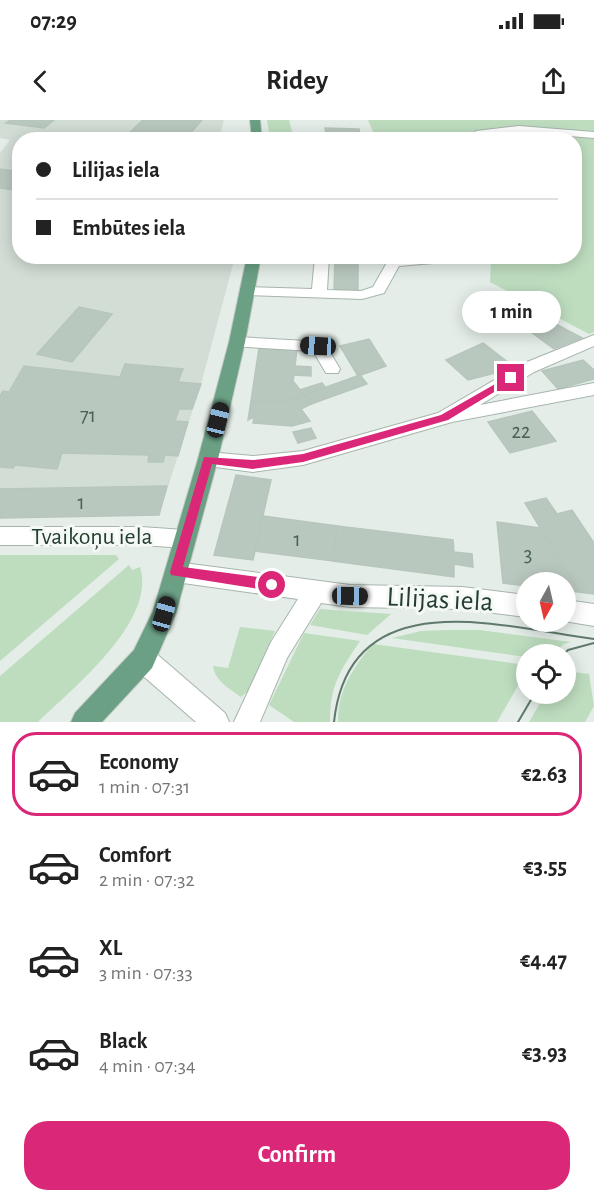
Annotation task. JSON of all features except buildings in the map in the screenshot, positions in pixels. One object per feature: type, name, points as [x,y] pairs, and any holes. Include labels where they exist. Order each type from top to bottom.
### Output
[{"type":"main road","points":[[84,722],[143,659],[164,614],[208,459],[237,342],[252,264]]},
{"type":"street","points":[[485,132],[499,129],[546,132]]},
{"type":"street","points":[[319,294],[321,264]]},
{"type":"street","points":[[247,291],[362,295],[379,290],[393,264]]},
{"type":"street","points":[[444,418],[528,368],[594,340]]},
{"type":"street","points":[[237,342],[318,346],[332,369]]},
{"type":"street","points":[[208,459],[253,465],[303,458],[444,418],[594,389]]},
{"type":"street","name":"Tvaikoņu iela","points":[[0,536],[141,536],[185,539]]},
{"type":"street","name":"Lilijas iela","points":[[176,572],[350,596],[462,598],[516,605]]},
{"type":"street","points":[[247,722],[279,650],[315,591]]},
{"type":"street","points":[[576,612],[594,615]]},
{"type":"street","points":[[143,659],[216,722]]},
{"type":"shaded area","points":[[0,120],[224,120],[221,132],[12,132],[12,264],[233,264],[201,384],[159,515],[0,518],[0,153],[10,140],[0,138]]},
{"type":"green space","points":[[267,120],[289,120],[292,132],[269,132]]},
{"type":"green space","points":[[368,120],[594,120],[594,332],[589,334],[490,282],[491,264],[582,264],[582,132],[373,132]]},
{"type":"green space","points":[[0,555],[116,555],[119,559],[0,661]]},
{"type":"green space","points":[[129,565],[132,570],[140,567],[142,588],[136,609],[124,631],[108,652],[38,722],[0,722],[0,676]]},
{"type":"green space","points":[[320,609],[391,614],[367,635],[310,625]]},
{"type":"green space","points":[[240,627],[275,631],[248,691],[241,697],[220,680],[213,666],[228,668]]},
{"type":"green space","points":[[479,630],[571,642],[516,644],[516,656],[392,638],[421,631]]},
{"type":"green space","points":[[304,633],[360,641],[334,688],[330,722],[294,722],[269,705]]},
{"type":"green space","points":[[373,644],[516,664],[516,689],[497,722],[338,722],[340,700],[359,661]]},
{"type":"green space","points":[[576,672],[589,674],[594,706],[585,722],[529,722],[540,704],[576,704]]},
{"type":"tram line","points":[[334,722],[346,677],[368,648],[398,630],[434,623],[474,622],[594,639]]},
{"type":"tram line","points":[[576,648],[594,643]]},
{"type":"tram line","points":[[518,722],[529,704]]},
{"type":"route","points":[[272,585],[176,572],[208,459],[253,465],[303,458],[444,418],[511,378]]}]
